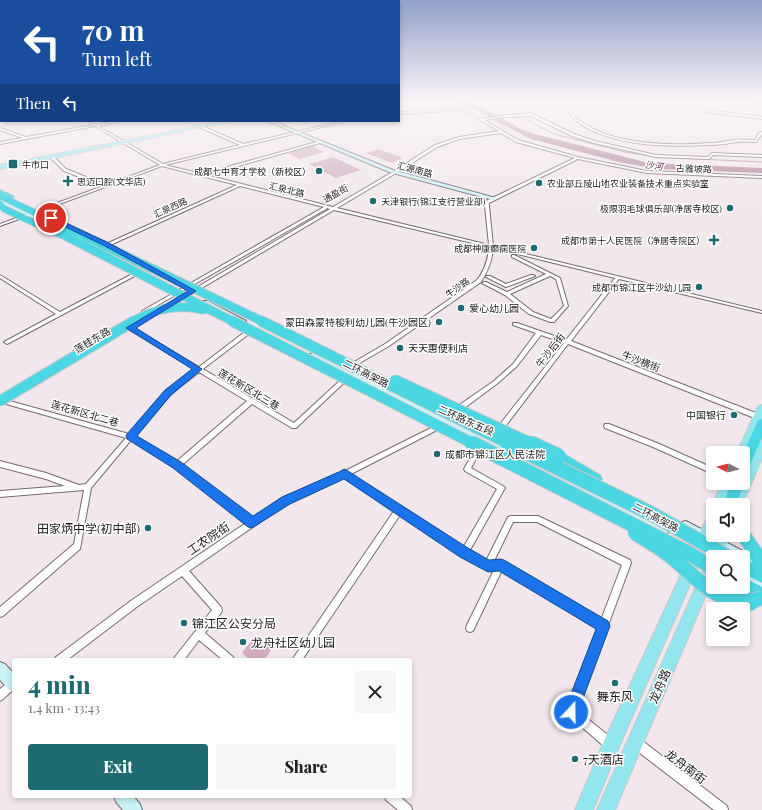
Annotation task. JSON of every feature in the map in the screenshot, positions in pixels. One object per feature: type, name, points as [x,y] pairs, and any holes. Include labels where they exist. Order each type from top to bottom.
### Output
[{"type":"highway","name":"二环高架路","points":[[0,194],[103,246],[312,345],[384,383],[652,514],[716,550]]},
{"type":"highway","points":[[0,194],[75,228],[103,246]]},
{"type":"highway","name":"二环高架路","points":[[0,203],[497,455],[706,564]]},
{"type":"highway","points":[[0,203],[4,209],[77,244],[103,246]]},
{"type":"highway","points":[[2,403],[142,316],[154,311],[170,307],[198,308],[238,323]]},
{"type":"highway","points":[[312,345],[322,346],[559,456],[596,479]]},
{"type":"highway","points":[[750,449],[760,421]]},
{"type":"highway","points":[[497,455],[534,478],[618,523],[654,545],[717,594],[725,598],[741,602],[749,602],[762,597]]},
{"type":"highway","points":[[748,542],[762,563]]},
{"type":"highway","points":[[750,570],[762,576]]},
{"type":"highway","points":[[750,589],[762,597]]},
{"type":"main road","points":[[0,167],[138,138]]},
{"type":"main road","points":[[0,164],[141,138]]},
{"type":"main road","name":"汇源南路","points":[[311,138],[394,171],[494,198]]},
{"type":"main road","name":"汇源南路","points":[[314,138],[394,171]]},
{"type":"main road","points":[[0,194],[37,211],[187,291]]},
{"type":"main road","points":[[0,203],[103,246],[142,271],[187,291]]},
{"type":"main road","name":"二环路东五段","points":[[187,291],[255,327],[349,371],[452,413],[596,479],[706,536]]},
{"type":"main road","name":"二环路东五段","points":[[187,291],[349,371],[706,556]]},
{"type":"main road","points":[[746,446],[760,421]]},
{"type":"main road","points":[[739,498],[762,445]]},
{"type":"main road","points":[[584,810],[610,745],[706,536]]},
{"type":"main road","name":"二环路东五段","points":[[724,542],[734,550]]},
{"type":"main road","name":"二环路东五段","points":[[750,561],[762,568]]},
{"type":"main road","name":"龙舟路","points":[[606,810],[706,577]]},
{"type":"main road","points":[[750,581],[762,588]]},
{"type":"main road","points":[[0,669],[12,683]]},
{"type":"main road","points":[[124,798],[134,810]]},
{"type":"street","points":[[0,143],[27,138]]},
{"type":"street","name":"汇泉北路","points":[[117,138],[163,165],[327,207],[762,312]]},
{"type":"street","points":[[225,138],[242,146]]},
{"type":"street","points":[[0,225],[163,165],[276,138]]},
{"type":"street","name":"通盈街","points":[[187,291],[332,208],[436,146],[459,138]]},
{"type":"street","name":"古雅坡路","points":[[512,138],[518,141],[578,158],[647,172],[762,177]]},
{"type":"street","points":[[583,138],[656,156],[709,158],[712,154],[762,156]]},
{"type":"street","points":[[620,138],[643,144],[728,143],[733,141],[756,141],[758,138]]},
{"type":"street","points":[[202,175],[319,142]]},
{"type":"street","points":[[52,157],[65,170],[106,186]]},
{"type":"street","points":[[494,198],[578,158]]},
{"type":"street","name":"通盈街","points":[[187,291],[327,207],[394,171]]},
{"type":"street","name":"汇泉西路","points":[[103,246],[240,185]]},
{"type":"street","name":"牛沙路","points":[[349,371],[387,346],[484,276],[491,258],[492,247],[486,204],[494,198]]},
{"type":"street","points":[[484,283],[507,294],[531,313],[552,322],[566,306],[558,278],[513,256]]},
{"type":"street","points":[[7,342],[142,271]]},
{"type":"street","points":[[507,294],[550,274]]},
{"type":"street","points":[[0,276],[59,314]]},
{"type":"street","points":[[488,277],[506,286],[533,276]]},
{"type":"street","name":"牛沙后街","points":[[496,433],[618,277]]},
{"type":"street","name":"莲桂东路","points":[[2,403],[130,328],[187,291]]},
{"type":"street","name":"莲桂东路","points":[[0,396],[187,291]]},
{"type":"street","name":"牛沙横街","points":[[516,324],[567,342],[760,421]]},
{"type":"street","points":[[0,613],[77,546],[88,487],[168,393],[255,327]]},
{"type":"street","name":"莲花新区北三巷","points":[[130,328],[294,426],[349,371]]},
{"type":"street","points":[[452,413],[496,382],[515,366],[540,332]]},
{"type":"street","points":[[177,465],[251,400]]},
{"type":"street","name":"莲花新区北二巷","points":[[2,403],[131,436],[177,465],[252,523]]},
{"type":"street","name":"工农院街","points":[[62,658],[135,603],[286,500],[344,474],[446,422]]},
{"type":"street","points":[[607,426],[706,468]]},
{"type":"street","points":[[464,553],[502,488],[467,469],[483,441]]},
{"type":"street","points":[[0,464],[46,476],[80,488]]},
{"type":"street","points":[[344,474],[464,553],[488,566],[500,565],[604,626]]},
{"type":"street","points":[[0,494],[88,487]]},
{"type":"street","points":[[298,658],[399,510]]},
{"type":"street","points":[[488,566],[511,519],[538,519],[627,563],[571,712],[610,745]]},
{"type":"street","points":[[470,628],[500,565]]},
{"type":"street","points":[[180,658],[218,610],[183,571]]},
{"type":"street","points":[[199,634],[228,658]]},
{"type":"street","points":[[0,696],[12,685]]},
{"type":"street","name":"龙舟南街","points":[[634,742],[723,810]]},
{"type":"street","points":[[392,798],[407,810]]},
{"type":"shaded area","points":[[312,146],[324,152],[300,159],[288,153]]},
{"type":"shaded area","points":[[378,149],[403,158],[392,163],[366,153]]},
{"type":"shaded area","points":[[333,157],[361,170],[336,178],[309,164]]},
{"type":"shaded area","points":[[255,636],[272,649],[265,658],[248,658],[242,653]]},
{"type":"water","name":"沙河","points":[[529,138],[550,138],[649,163],[762,168],[762,173],[657,169],[619,162]]},
{"type":"waterway","name":"沙河","points":[[569,138],[625,152],[656,157],[762,162]]},
{"type":"place","name":"牛市口","points":[[13,164]]},
{"type":"place","name":"成都七中育才学校（新校区）","points":[[319,171]]},
{"type":"place","name":"思迈口腔(文华店)","points":[[68,181]]},
{"type":"place","name":"农业部丘陵山地农业装备技术重点实验室","points":[[539,183]]},
{"type":"place","name":"天津银行(锦江支行营业部)","points":[[373,201]]},
{"type":"place","name":"极限羽毛球俱乐部(净居寺校区)","points":[[730,208]]},
{"type":"place","name":"成都市第十人民医院（净居寺院区）","points":[[714,240]]},
{"type":"place","name":"成都神康癫痫医院","points":[[534,248]]},
{"type":"place","name":"成都市锦江区牛沙幼儿园","points":[[699,287]]},
{"type":"place","name":"爱心幼儿园","points":[[461,308]]},
{"type":"place","name":"蒙田森蒙特梭利幼儿园(牛沙园区)","points":[[439,322]]},
{"type":"place","name":"天天惠便利店","points":[[400,348]]},
{"type":"place","name":"中国银行","points":[[734,415]]},
{"type":"place","name":"成都市锦江区人民法院","points":[[437,454]]},
{"type":"place","name":"田家炳中学(初中部)","points":[[148,528]]},
{"type":"place","name":"锦江区公安分局","points":[[184,623]]},
{"type":"place","name":"龙舟社区幼儿园","points":[[243,642]]},
{"type":"place","name":"舞东风","points":[[615,683]]},
{"type":"place","name":"7天酒店","points":[[575,759]]},
{"type":"route","points":[[51,218],[107,245],[193,291],[130,328],[198,369],[168,393],[131,436],[177,465],[252,523],[286,500],[344,474],[464,553],[488,566],[500,565],[604,626],[571,712]]}]
